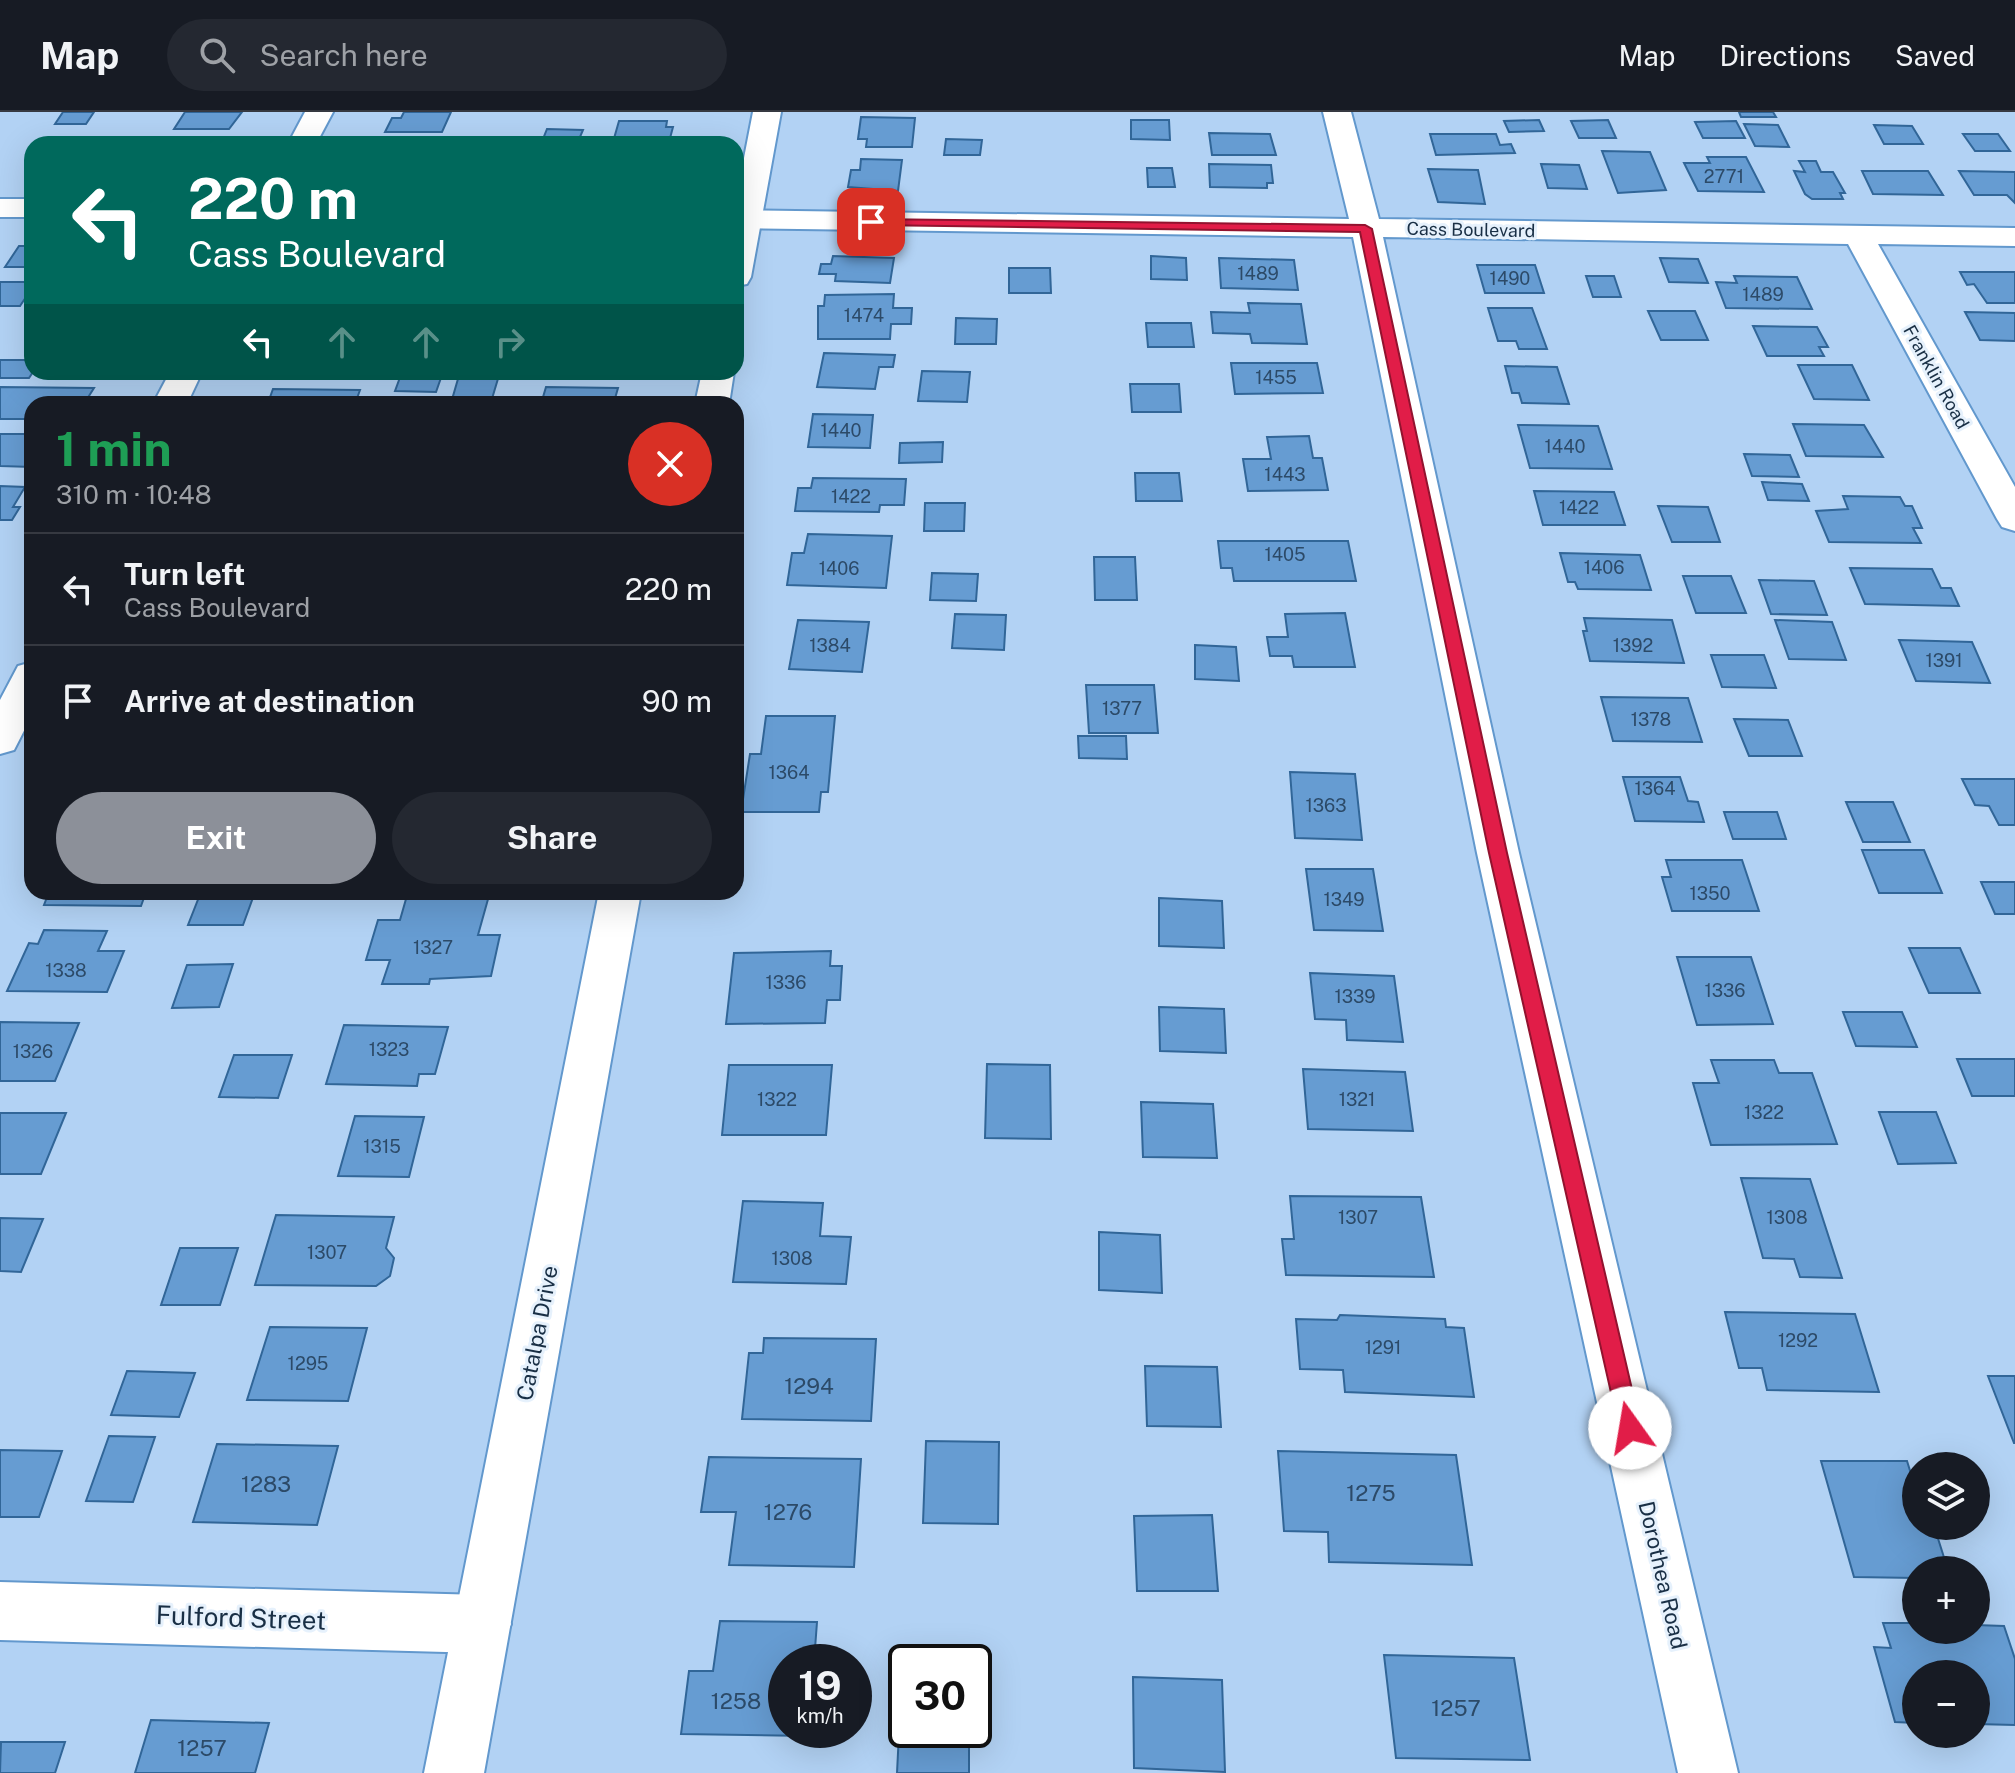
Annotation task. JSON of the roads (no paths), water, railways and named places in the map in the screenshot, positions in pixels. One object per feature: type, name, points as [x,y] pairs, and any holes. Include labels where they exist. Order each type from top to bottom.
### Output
[{"type":"street","points":[[306,136],[319,112]]},
{"type":"street","points":[[744,208],[767,112]]},
{"type":"street","name":"Dorothea Road","points":[[1337,112],[1365,229],[1498,853],[1708,1773]]},
{"type":"street","points":[[0,208],[24,208]]},
{"type":"street","name":"Cass Boulevard","points":[[744,220],[2015,237]]},
{"type":"street","name":"Franklin Road","points":[[1858,235],[2015,519]]},
{"type":"street","points":[[0,739],[24,692]]},
{"type":"street","name":"Catalpa Drive","points":[[454,1773],[618,900]]},
{"type":"street","name":"Fulford Street","points":[[0,1611],[482,1624]]}]
